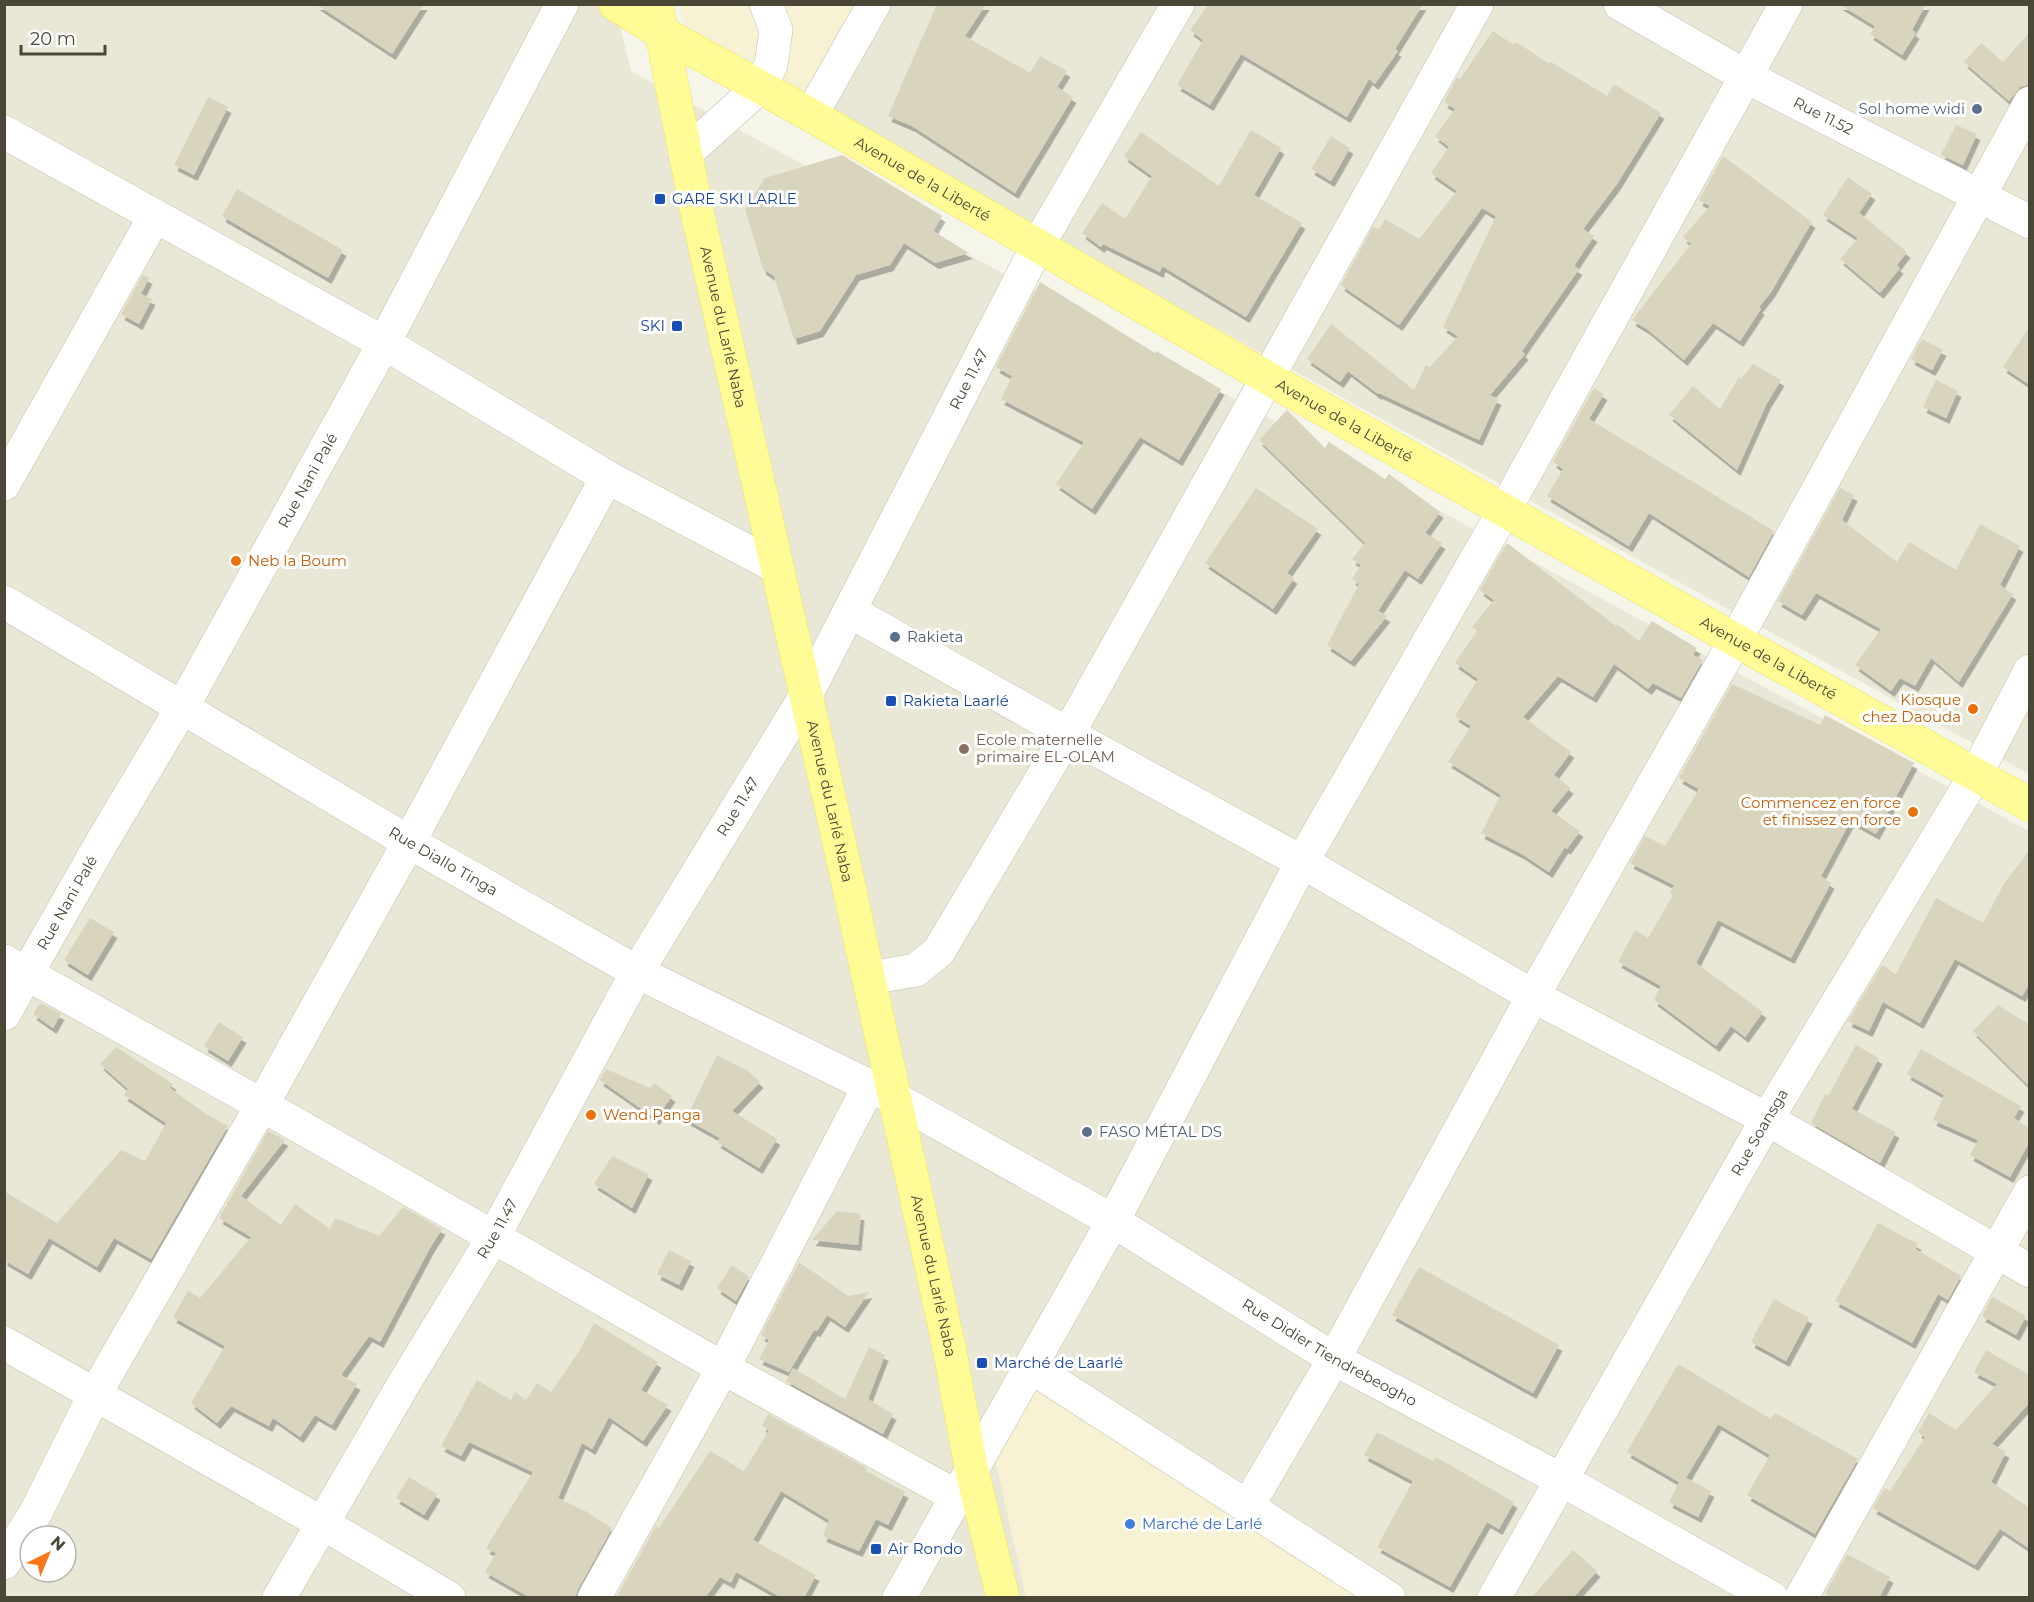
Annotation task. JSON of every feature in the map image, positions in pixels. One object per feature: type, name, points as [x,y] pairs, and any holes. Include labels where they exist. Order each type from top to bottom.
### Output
[{"type":"main road","name":"Avenue de la Liberté","points":[[615,4],[659,19],[760,87],[1266,378],[2030,805]]},
{"type":"main road","name":"Avenue du Larlé Naba","points":[[659,19],[685,154],[869,978],[881,1092],[949,1347],[971,1467],[1003,1598]]},
{"type":"street","name":"Rue Nani Palé","points":[[4,1014],[16,968],[99,847],[183,706],[384,343],[562,4]]},
{"type":"street","points":[[685,154],[760,87],[771,65],[776,30],[766,4]]},
{"type":"street","points":[[811,115],[874,4]]},
{"type":"street","name":"Rue 11.47","points":[[279,1598],[494,1236],[637,972],[805,698],[1038,245],[1178,4]]},
{"type":"street","points":[[869,978],[916,970],[939,951],[1068,734],[1477,4]]},
{"type":"street","name":"Rue 11.52","points":[[1620,4],[1747,77],[2030,222]]},
{"type":"street","points":[[899,1598],[971,1467],[1031,1367],[1113,1221],[1302,862],[1504,511],[1786,4]]},
{"type":"street","points":[[1247,1507],[1334,1359],[1533,996],[1735,641],[2030,103]]},
{"type":"street","points":[[4,132],[384,343],[607,477],[777,567]]},
{"type":"street","points":[[4,484],[155,216]]},
{"type":"street","points":[[4,1563],[36,1512],[95,1394],[262,1105],[409,842],[607,477]]},
{"type":"street","name":"Rue Diallo Tinga","points":[[4,602],[409,842],[637,972],[881,1092]]},
{"type":"street","points":[[851,612],[1302,862],[1533,996],[1767,1119],[2030,1271]]},
{"type":"street","name":"Rue Soansga","points":[[1494,1598],[1767,1119],[1976,774],[2030,672]]},
{"type":"street","points":[[16,968],[494,1236],[723,1368],[956,1496]]},
{"type":"street","points":[[594,1598],[881,1092]]},
{"type":"street","name":"Rue Didier Tiendrebeogho","points":[[881,1092],[1113,1221],[1334,1359],[1562,1480],[1772,1598]]},
{"type":"street","points":[[1801,1598],[2030,1192]]},
{"type":"street","points":[[4,1343],[322,1523],[449,1598]]},
{"type":"street","points":[[1031,1367],[1389,1598]]},
{"type":"shaded area","points":[[5,5],[615,5],[631,71],[2029,831],[2029,1597],[5,1598]]},
{"type":"shaded area","points":[[680,5],[2029,5],[2029,774],[687,38]]},
{"type":"shaded area","points":[[680,5],[870,5],[811,106],[683,26]]},
{"type":"shaded area","name":"Marché de Larlé","points":[[1042,1383],[1359,1597],[1026,1597],[993,1450]]},
{"type":"building","points":[[316,4],[424,4],[392,54]]},
{"type":"building","points":[[937,4],[986,4],[965,36],[1030,73],[1040,56],[1067,71],[1057,87],[1073,97],[1015,193],[912,126],[888,116]]},
{"type":"building","points":[[1209,4],[1423,4],[1395,49],[1398,51],[1375,84],[1369,79],[1347,117],[1241,54],[1210,105],[1177,85],[1203,40],[1190,30]]},
{"type":"building","points":[[1839,4],[1926,4],[1912,30],[1916,33],[1902,55],[1870,34],[1875,26]]},
{"type":"building","points":[[1493,31],[1514,45],[1516,42],[1607,96],[1614,84],[1661,113],[1617,184],[1583,229],[1594,236],[1574,266],[1579,269],[1522,351],[1525,354],[1490,395],[1498,399],[1479,440],[1378,394],[1348,371],[1340,382],[1307,359],[1331,324],[1414,390],[1426,365],[1430,367],[1458,336],[1443,327],[1496,216],[1482,208],[1399,325],[1341,285],[1373,227],[1379,229],[1385,219],[1419,239],[1457,191],[1431,173],[1449,147],[1435,136],[1455,109],[1444,102],[1457,77],[1460,79]]},
{"type":"building","points":[[2030,32],[2030,84],[2020,87],[2009,101],[1964,62],[1981,43],[2003,62]]},
{"type":"building","points":[[208,97],[228,107],[194,175],[174,165]]},
{"type":"building","points":[[1956,125],[1977,134],[1963,165],[1941,155]]},
{"type":"building","points":[[1251,130],[1281,148],[1254,195],[1302,223],[1246,317],[1162,266],[1160,272],[1103,244],[1101,247],[1082,233],[1102,203],[1125,219],[1152,176],[1124,156],[1141,132],[1219,186]]},
{"type":"building","points":[[1331,136],[1350,148],[1331,181],[1311,169]]},
{"type":"building","points":[[842,155],[942,216],[933,231],[969,253],[935,263],[904,243],[890,265],[856,275],[820,331],[794,339],[774,276],[763,269],[745,209],[765,178]]},
{"type":"building","points":[[1723,156],[1812,222],[1740,341],[1713,323],[1684,360],[1647,329],[1632,320],[1691,244],[1683,237],[1710,206],[1699,200]]},
{"type":"building","points":[[1848,177],[1872,194],[1859,213],[1907,252],[1897,265],[1890,259],[1900,268],[1880,293],[1840,259],[1858,238],[1823,215]]},
{"type":"building","points":[[237,189],[343,250],[328,278],[222,216]]},
{"type":"building","points":[[143,275],[149,278],[141,294],[152,299],[139,324],[121,314]]},
{"type":"building","points":[[1040,282],[1155,353],[1156,351],[1221,389],[1179,460],[1140,437],[1092,509],[1056,484],[1084,442],[1001,399],[1012,376],[996,367]]},
{"type":"building","points":[[2030,326],[2030,385],[2003,367]]},
{"type":"building","points":[[1922,339],[1943,350],[1932,370],[1911,359]]},
{"type":"building","points":[[1753,364],[1781,380],[1767,403],[1737,470],[1669,415],[1693,386],[1720,409],[1739,377],[1741,379]]},
{"type":"building","points":[[1936,380],[1958,391],[1946,418],[1923,407]]},
{"type":"building","points":[[1594,388],[1604,394],[1589,419],[1774,531],[1749,577],[1649,513],[1629,546],[1547,496],[1563,469],[1553,462]]},
{"type":"building","points":[[1287,410],[1325,448],[1329,442],[1385,479],[1389,474],[1440,512],[1425,533],[1442,543],[1418,579],[1405,570],[1378,611],[1387,616],[1351,661],[1327,645],[1359,584],[1352,579],[1361,565],[1352,559],[1365,543],[1259,440]]},
{"type":"building","points":[[1256,488],[1318,529],[1287,573],[1294,578],[1273,609],[1205,563]]},
{"type":"building","points":[[1840,488],[1854,495],[1842,520],[1897,562],[1909,542],[1956,570],[1980,524],[2020,546],[2000,585],[2013,594],[1959,682],[1931,658],[1915,686],[1900,678],[1891,691],[1855,665],[1881,629],[1816,593],[1802,615],[1778,601]]},
{"type":"building","points":[[1507,543],[1639,641],[1652,621],[1697,648],[1693,655],[1703,660],[1681,698],[1653,683],[1648,689],[1614,664],[1593,697],[1558,676],[1523,717],[1571,752],[1554,775],[1570,788],[1551,811],[1580,831],[1567,849],[1565,847],[1549,872],[1522,854],[1481,833],[1501,795],[1448,762],[1471,726],[1455,716],[1478,679],[1455,663],[1477,631],[1472,627],[1494,600],[1480,590]]},
{"type":"building","points":[[1732,684],[1820,725],[1825,715],[1914,763],[1876,834],[1851,820],[1821,876],[1831,883],[1791,958],[1718,920],[1696,963],[1763,1012],[1745,1037],[1731,1026],[1716,1046],[1654,1000],[1661,986],[1618,962],[1635,930],[1648,938],[1673,895],[1670,893],[1674,885],[1630,863],[1645,836],[1665,846],[1699,789],[1679,778]]},
{"type":"building","points":[[2030,849],[2030,983],[2022,996],[1955,959],[1920,1023],[1883,1002],[1869,1031],[1848,1021],[1882,965],[1896,974],[1936,898],[1983,923],[2004,884]]},
{"type":"building","points":[[90,918],[114,932],[88,975],[64,960]]},
{"type":"building","points":[[40,1003],[61,1014],[53,1028],[33,1014]]},
{"type":"building","points":[[1998,1005],[2030,1025],[2030,1087],[1973,1031]]},
{"type":"building","points":[[219,1022],[243,1037],[228,1061],[204,1046]]},
{"type":"building","points":[[1856,1045],[1879,1058],[1852,1109],[1896,1132],[1880,1163],[1811,1123],[1825,1094],[1828,1096]]},
{"type":"building","points":[[116,1047],[173,1084],[170,1088],[206,1114],[228,1126],[151,1259],[114,1238],[97,1267],[49,1238],[28,1274],[4,1260],[4,1191],[57,1223],[121,1150],[145,1161],[166,1123],[124,1095],[128,1089],[100,1064]]},
{"type":"building","points":[[1921,1049],[2021,1106],[2014,1118],[2030,1129],[2030,1141],[2010,1177],[1970,1155],[1978,1140],[1933,1120],[1944,1095],[1907,1074]]},
{"type":"building","points":[[717,1055],[748,1071],[760,1082],[732,1111],[777,1139],[759,1168],[717,1142],[720,1138],[686,1119]]},
{"type":"building","points":[[606,1069],[650,1088],[654,1083],[672,1096],[656,1119],[600,1080]]},
{"type":"building","points":[[268,1131],[285,1140],[241,1196],[281,1225],[295,1204],[330,1229],[335,1218],[379,1236],[403,1207],[442,1229],[380,1342],[369,1336],[341,1375],[357,1384],[332,1425],[315,1415],[300,1437],[273,1418],[269,1426],[231,1406],[217,1423],[191,1403],[225,1346],[173,1317],[188,1291],[200,1298],[251,1237],[219,1218]]},
{"type":"building","points":[[612,1156],[649,1174],[632,1208],[594,1184]]},
{"type":"building","points":[[837,1211],[861,1214],[858,1245],[812,1240]]},
{"type":"building","points":[[1878,1223],[1918,1244],[1915,1249],[1961,1276],[1948,1300],[1938,1294],[1912,1343],[1835,1301]]},
{"type":"building","points":[[669,1250],[691,1261],[679,1285],[657,1274]]},
{"type":"building","points":[[799,1262],[848,1296],[869,1292],[845,1327],[827,1315],[817,1331],[814,1330],[789,1372],[759,1359],[769,1340],[761,1335]]},
{"type":"building","points":[[732,1265],[749,1277],[736,1301],[717,1288]]},
{"type":"building","points":[[1419,1267],[1559,1345],[1533,1393],[1392,1315]]},
{"type":"building","points":[[1992,1297],[2026,1316],[2016,1335],[1982,1316]]},
{"type":"building","points":[[1774,1299],[1809,1318],[1786,1361],[1751,1342]]},
{"type":"building","points":[[594,1323],[658,1362],[641,1390],[668,1405],[643,1441],[609,1417],[592,1449],[582,1443],[558,1498],[589,1513],[612,1528],[575,1598],[531,1598],[485,1572],[496,1553],[486,1548],[533,1472],[469,1442],[461,1456],[441,1446],[477,1380],[511,1400],[515,1392],[526,1400],[537,1383],[551,1392],[580,1350]]},
{"type":"building","points":[[869,1347],[885,1355],[868,1399],[893,1414],[883,1434],[786,1381],[793,1368],[845,1399]]},
{"type":"building","points":[[1986,1350],[2030,1375],[2030,1402],[1992,1444],[2006,1452],[1991,1482],[2030,1508],[2030,1549],[2000,1529],[1975,1565],[1873,1508],[1885,1488],[1890,1491],[1925,1437],[1918,1432],[1929,1413],[1956,1430],[1997,1384],[1974,1372]]},
{"type":"building","points":[[1678,1364],[1771,1419],[1775,1413],[1858,1459],[1815,1534],[1747,1495],[1770,1455],[1718,1424],[1686,1478],[1711,1491],[1698,1517],[1669,1502],[1679,1482],[1627,1452]]},
{"type":"building","points":[[768,1414],[867,1468],[866,1471],[905,1492],[888,1525],[876,1519],[859,1551],[823,1536],[829,1520],[781,1491],[753,1540],[816,1575],[804,1598],[782,1598],[736,1572],[731,1583],[720,1577],[705,1598],[616,1598],[656,1526],[659,1528],[710,1451],[744,1471],[769,1430],[762,1426]]},
{"type":"building","points":[[1377,1432],[1433,1461],[1436,1457],[1514,1502],[1499,1529],[1487,1522],[1450,1587],[1377,1547],[1413,1481],[1364,1455]]},
{"type":"building","points":[[409,1477],[437,1494],[424,1515],[396,1498]]},
{"type":"building","points":[[1573,1550],[1597,1571],[1573,1598],[1531,1598]]},
{"type":"building","points":[[1847,1554],[1890,1577],[1879,1598],[1833,1598],[1825,1594]]},
{"type":"place","name":"Sol home widi","points":[[1977,109]]},
{"type":"place","name":"GARE SKI LARLE","points":[[660,199]]},
{"type":"place","name":"SKI","points":[[677,326]]},
{"type":"place","name":"Neb la Boum","points":[[236,561]]},
{"type":"place","name":"Rakieta","points":[[895,637]]},
{"type":"place","name":"Rakieta Laarlé","points":[[891,701]]},
{"type":"place","name":"Kiosque chez Daouda","points":[[1973,709]]},
{"type":"place","name":"Ecole maternelle primaire EL-OLAM","points":[[964,749]]},
{"type":"place","name":"Commencez en force et finissez en force","points":[[1913,812]]},
{"type":"place","name":"Wend Panga","points":[[591,1115]]},
{"type":"place","name":"FASO MÉTAL DS","points":[[1087,1132]]},
{"type":"place","name":"Marché de Laarlé","points":[[982,1363]]},
{"type":"place","name":"Marché de Larlé","points":[[1130,1524]]},
{"type":"place","name":"Air Rondo","points":[[876,1549]]}]
